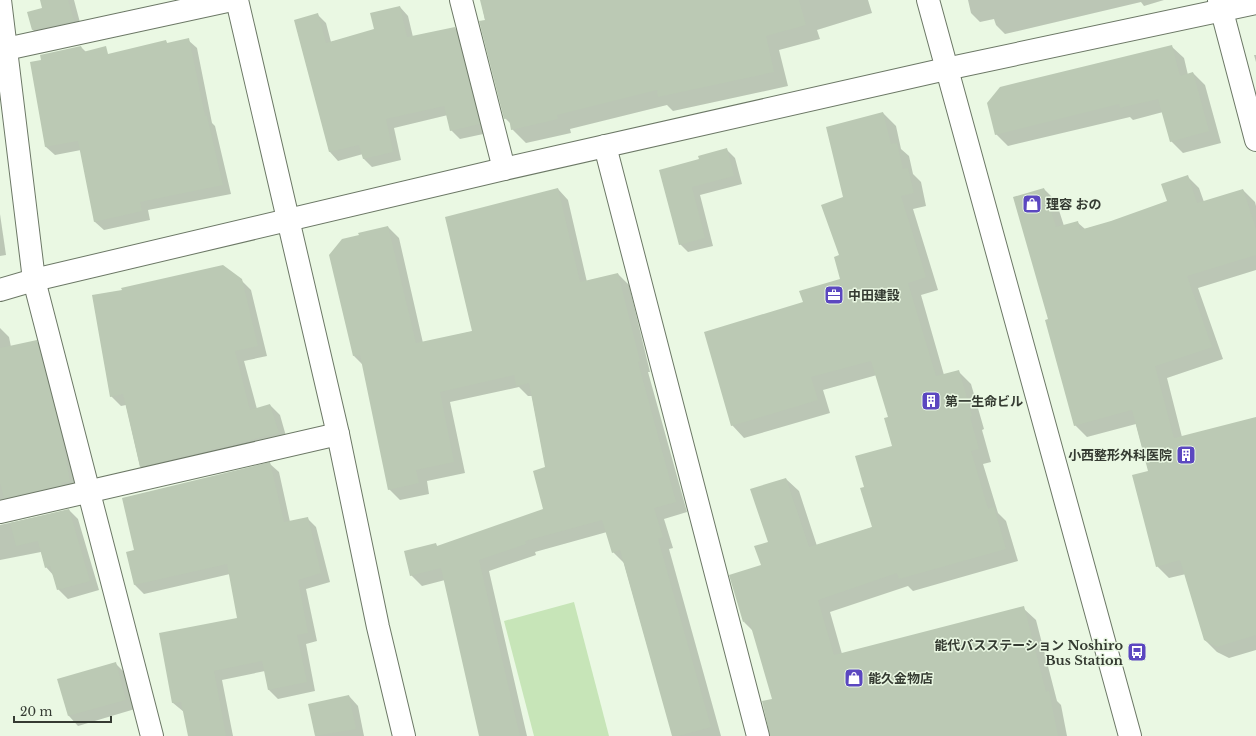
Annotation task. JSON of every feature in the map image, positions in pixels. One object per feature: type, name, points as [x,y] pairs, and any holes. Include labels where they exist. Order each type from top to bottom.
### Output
[{"type":"street","points":[[0,0],[34,280],[152,736]]},
{"type":"street","points":[[6,49],[232,0]]},
{"type":"street","points":[[237,0],[338,434],[378,627],[404,736]]},
{"type":"street","points":[[462,0],[504,168]]},
{"type":"street","points":[[928,0],[1130,736]]},
{"type":"street","points":[[0,290],[34,280],[504,168],[946,69],[1221,5],[1256,3]]},
{"type":"street","points":[[1221,5],[1256,140]]},
{"type":"street","points":[[606,146],[758,736]]},
{"type":"street","points":[[0,512],[89,493],[338,434]]},
{"type":"green space","points":[[574,602],[609,736],[534,736],[504,621]]},
{"type":"building","points":[[40,0],[68,0],[74,21],[32,30],[27,12],[42,8]]},
{"type":"building","points":[[480,0],[799,0],[806,25],[766,36],[774,72],[658,97],[657,90],[557,115],[558,119],[511,130],[509,118],[504,119],[479,21],[485,20]]},
{"type":"building","points":[[400,6],[407,37],[455,27],[480,124],[450,131],[444,106],[386,119],[393,152],[363,159],[359,145],[329,152],[294,20],[318,13],[326,43],[374,29],[370,13]]},
{"type":"building","points":[[189,38],[205,116],[207,116],[223,185],[140,202],[142,211],[94,222],[78,141],[45,147],[30,62],[41,60],[40,55],[81,46],[83,52],[106,46],[108,54],[166,40],[167,43]]},
{"type":"building","points":[[1172,45],[1180,76],[1193,72],[1209,131],[1170,142],[1158,99],[1120,108],[1119,104],[995,135],[987,103],[1000,87]]},
{"type":"building","points":[[883,112],[891,144],[897,143],[903,169],[908,168],[914,193],[901,196],[926,277],[908,283],[936,376],[959,370],[972,416],[970,417],[979,449],[971,451],[988,509],[994,507],[1006,549],[899,579],[897,573],[818,600],[834,655],[1024,606],[1046,692],[1049,691],[1058,736],[770,736],[762,701],[772,699],[749,620],[743,622],[729,575],[761,565],[754,546],[768,542],[750,489],[786,478],[809,547],[872,527],[860,488],[864,487],[855,456],[892,446],[884,418],[888,417],[871,361],[811,377],[818,400],[731,426],[704,332],[803,302],[799,291],[840,279],[834,257],[839,255],[821,205],[843,197],[826,127]]},
{"type":"building","points":[[727,148],[734,176],[692,187],[705,238],[679,245],[659,170],[699,159],[698,156]]},
{"type":"building","points":[[1188,175],[1197,203],[1243,189],[1256,229],[1256,255],[1187,276],[1212,347],[1155,366],[1174,438],[1256,417],[1256,635],[1217,647],[1204,640],[1180,560],[1156,567],[1132,475],[1148,471],[1132,410],[1074,426],[1045,320],[1048,319],[1013,197],[1044,188],[1056,227],[1078,221],[1080,230],[1111,221],[1167,201],[1161,184]]},
{"type":"building","points":[[558,188],[580,282],[618,273],[640,361],[638,362],[676,502],[654,508],[663,537],[658,539],[711,727],[678,736],[672,736],[620,550],[612,553],[602,520],[525,541],[526,544],[479,560],[520,736],[479,736],[441,568],[410,576],[404,551],[436,543],[437,546],[543,509],[533,471],[545,467],[529,383],[516,386],[514,375],[440,392],[454,462],[416,470],[419,483],[388,490],[360,355],[353,356],[329,255],[342,239],[359,235],[358,233],[388,226],[416,343],[472,331],[445,217]]},
{"type":"building","points":[[223,265],[242,279],[258,346],[235,351],[250,410],[270,404],[279,433],[140,467],[123,394],[110,397],[92,295],[122,290],[121,288]]},
{"type":"building","points":[[37,340],[60,429],[70,481],[61,483],[62,485],[4,498],[0,483],[0,348]]},
{"type":"building","points":[[270,462],[284,522],[308,517],[321,573],[298,580],[308,633],[297,635],[307,682],[268,690],[262,661],[214,671],[226,736],[188,736],[181,702],[172,703],[159,633],[237,618],[227,564],[134,585],[126,552],[134,550],[122,498]]},
{"type":"building","points":[[69,509],[90,581],[57,590],[50,566],[45,568],[38,541],[16,546],[10,523]]},
{"type":"building","points":[[116,662],[126,700],[68,716],[57,679]]},
{"type":"building","points":[[349,695],[356,729],[315,736],[308,704]]},
{"type":"place","name":"理容 おの","points":[[1032,204]]},
{"type":"place","name":"中田建設","points":[[834,295]]},
{"type":"place","name":"第一生命ビル","points":[[931,401]]},
{"type":"place","name":"小西整形外科医院","points":[[1186,455]]},
{"type":"place","name":"能代バスステーション Noshiro Bus Station","points":[[1137,652]]},
{"type":"place","name":"能久金物店","points":[[854,678]]}]
